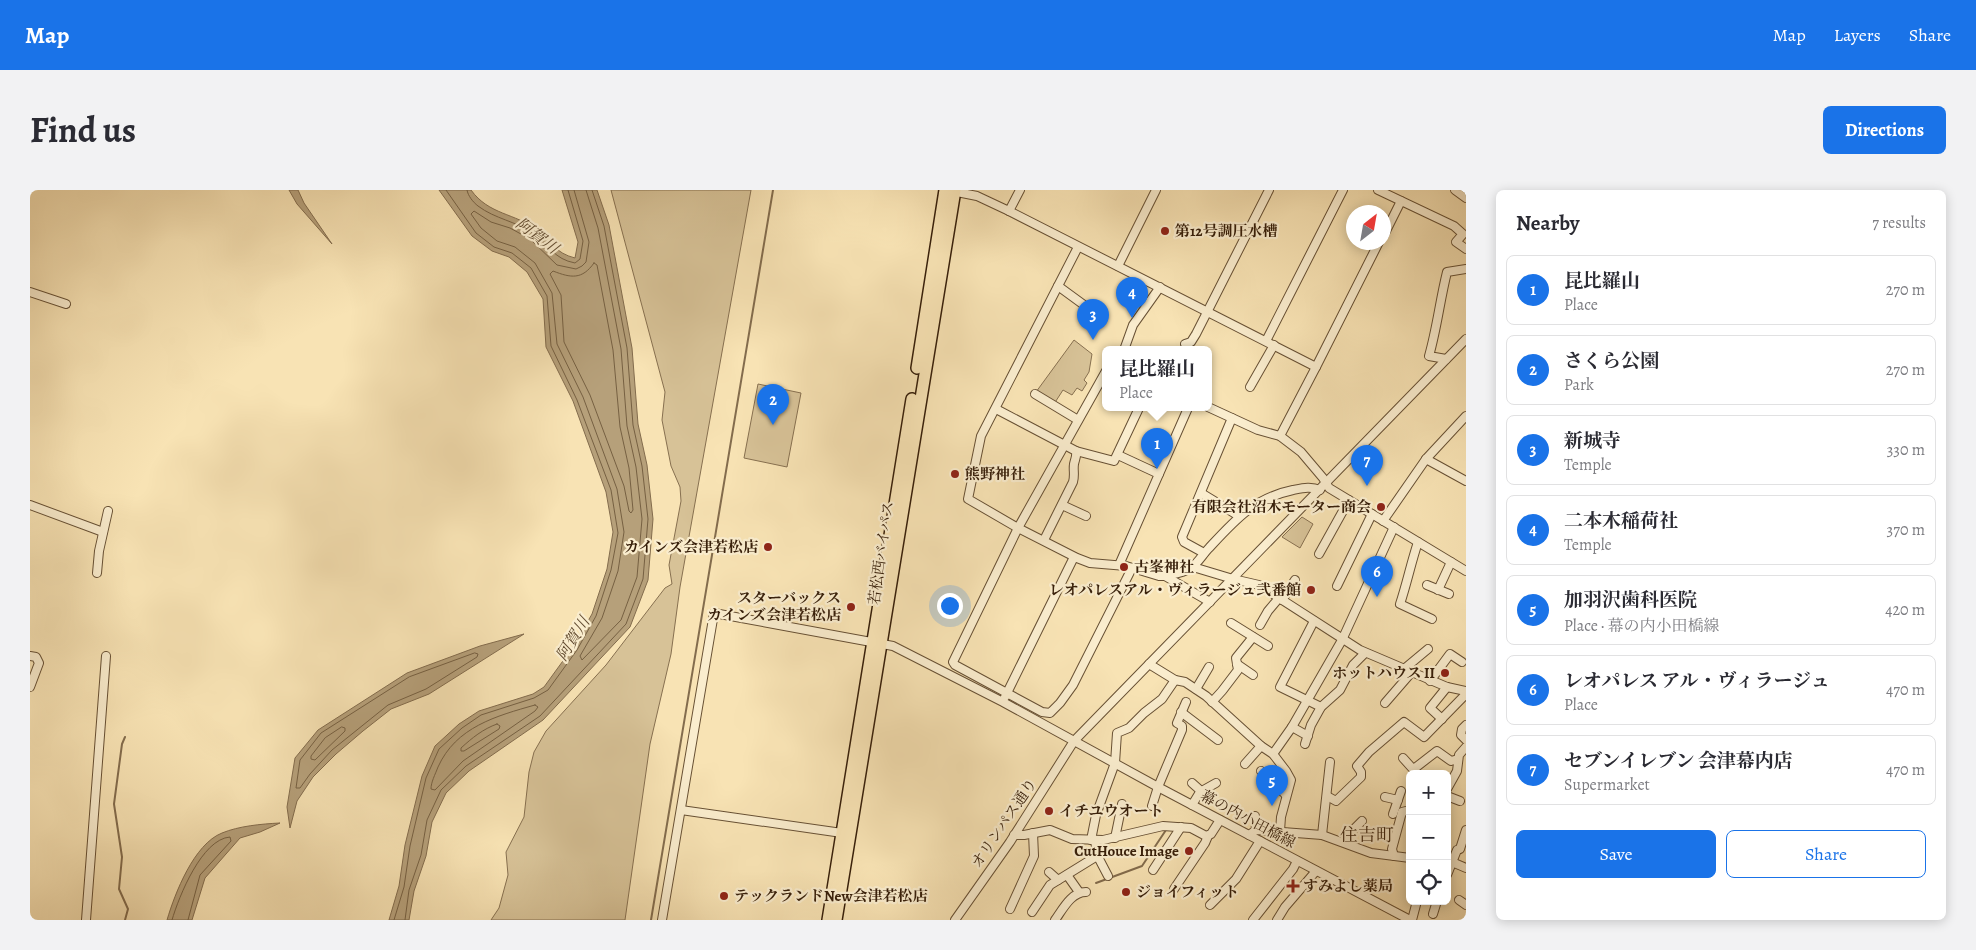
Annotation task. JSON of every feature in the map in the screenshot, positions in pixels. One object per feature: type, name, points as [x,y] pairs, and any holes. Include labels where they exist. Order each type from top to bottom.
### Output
[{"type":"highway","name":"若松西バイパス","points":[[828,920],[904,494],[948,190]]},
{"type":"highway","name":"若松西バイパス","points":[[836,920],[878,642]]},
{"type":"street","points":[[948,190],[977,196],[1009,211],[1316,367]]},
{"type":"street","points":[[1009,211],[1020,190]]},
{"type":"street","points":[[1118,266],[1156,190]]},
{"type":"street","points":[[1185,344],[1191,342],[1208,311],[1269,190]]},
{"type":"street","points":[[1266,341],[1343,190]]},
{"type":"street","points":[[1378,190],[1454,226],[1463,234],[1456,242],[1466,249]]},
{"type":"street","points":[[1455,190],[1466,198]]},
{"type":"street","points":[[1391,221],[1401,201]]},
{"type":"street","points":[[1078,247],[981,436],[968,499],[1074,557],[1090,563],[1119,565],[1165,576],[1181,573],[1193,567],[1239,516],[1270,497],[1284,492],[1314,487],[1320,490]]},
{"type":"street","points":[[1280,436],[1376,250]]},
{"type":"street","points":[[1446,360],[1429,356],[1438,327],[1438,309],[1447,272],[1466,269]]},
{"type":"street","points":[[1058,286],[1099,316]]},
{"type":"street","points":[[1125,346],[1133,325],[1160,287]]},
{"type":"street","points":[[30,292],[66,304]]},
{"type":"street","name":"オリンパス通り","points":[[955,920],[1014,835],[1074,741],[1466,339]]},
{"type":"street","points":[[1250,388],[1274,345]]},
{"type":"street","points":[[1102,378],[1018,528],[953,662],[955,665],[1042,712],[1050,713],[1060,703],[1082,670],[1132,568]]},
{"type":"street","points":[[1035,394],[1078,420]]},
{"type":"street","points":[[996,409],[1076,451],[1114,461],[1138,411]]},
{"type":"street","points":[[1212,409],[1258,430],[1280,436],[1301,452],[1329,488],[1466,571]]},
{"type":"street","points":[[1119,565],[1187,411]]},
{"type":"street","points":[[1383,521],[1426,459],[1466,416]]},
{"type":"street","points":[[1204,554],[1184,542],[1182,537],[1232,418]]},
{"type":"street","points":[[1044,540],[1075,476],[1073,466],[1077,454],[1076,451]]},
{"type":"street","points":[[1118,455],[1159,474]]},
{"type":"street","points":[[1426,459],[1466,481]]},
{"type":"street","points":[[1201,493],[1239,516]]},
{"type":"street","points":[[1320,554],[1349,500]]},
{"type":"street","points":[[30,505],[103,532]]},
{"type":"street","points":[[1062,505],[1086,516]]},
{"type":"street","points":[[97,573],[99,551],[108,511]]},
{"type":"street","points":[[1337,586],[1372,514]]},
{"type":"street","points":[[1272,754],[1292,727],[1342,640],[1394,527]]},
{"type":"street","points":[[1418,542],[1400,604],[1432,619]]},
{"type":"street","points":[[1003,702],[1074,557]]},
{"type":"street","points":[[1438,590],[1451,562]]},
{"type":"street","points":[[1193,567],[1259,585],[1365,653],[1382,658],[1430,681],[1466,692],[1424,737],[1404,722],[1369,752],[1357,766],[1361,772],[1361,777],[1350,788],[1336,801],[1327,796]]},
{"type":"street","points":[[1165,576],[1210,602]]},
{"type":"street","points":[[1260,625],[1268,611],[1295,580]]},
{"type":"street","points":[[1427,585],[1449,594]]},
{"type":"street","name":"幕の内小田橋線","points":[[680,810],[714,613],[894,646],[1003,702],[1316,871],[1397,917],[1411,920]]},
{"type":"street","points":[[1314,621],[1280,686],[1321,707]]},
{"type":"street","points":[[1231,623],[1268,646]]},
{"type":"street","points":[[1212,702],[1238,670],[1236,658],[1253,637]]},
{"type":"street","points":[[1385,703],[1407,671],[1428,648]]},
{"type":"street","points":[[1292,727],[1306,740],[1321,707],[1340,690],[1353,665],[1365,653]]},
{"type":"street","points":[[1430,681],[1450,654],[1462,662]]},
{"type":"street","points":[[30,656],[36,657],[39,663],[30,688]]},
{"type":"street","points":[[86,920],[106,656]]},
{"type":"street","points":[[1149,664],[1175,680],[1185,682],[1196,689],[1272,754],[1290,776],[1291,780],[1281,817],[1280,831]]},
{"type":"street","points":[[1237,664],[1253,675]]},
{"type":"street","points":[[1196,689],[1209,667]]},
{"type":"street","points":[[1108,876],[1097,856],[1093,840],[1096,815],[1115,763],[1117,733],[1129,728],[1144,712],[1162,699],[1175,680]]},
{"type":"street","points":[[1442,719],[1430,708],[1446,687]]},
{"type":"street","points":[[1152,806],[1182,730],[1182,726],[1177,723],[1186,702]]},
{"type":"street","points":[[1181,712],[1218,740]]},
{"type":"street","points":[[1466,725],[1462,729],[1462,735],[1466,740]]},
{"type":"street","points":[[1245,764],[1261,746]]},
{"type":"street","points":[[1451,782],[1457,771],[1459,755],[1466,747]]},
{"type":"street","points":[[1403,758],[1412,768],[1416,768],[1437,752],[1451,761],[1458,759]]},
{"type":"street","points":[[1322,835],[1330,762]]},
{"type":"street","points":[[1260,771],[1286,796]]},
{"type":"street","points":[[1192,782],[1201,791]]},
{"type":"street","points":[[1192,805],[1201,791],[1216,783]]},
{"type":"street","points":[[1394,856],[1392,849],[1394,814],[1401,791]]},
{"type":"street","points":[[1385,797],[1398,800]]},
{"type":"street","points":[[1451,798],[1460,801]]},
{"type":"street","points":[[1114,838],[1122,804]]},
{"type":"street","points":[[662,920],[680,810],[842,833]]},
{"type":"street","points":[[1394,814],[1406,811]]},
{"type":"street","points":[[1255,816],[1256,830]]},
{"type":"street","points":[[1174,889],[1220,820]]},
{"type":"street","points":[[1344,842],[1362,822]]},
{"type":"street","points":[[1014,835],[1050,830],[1072,838],[1093,840],[1114,838],[1163,826],[1191,828],[1208,836]]},
{"type":"street","points":[[1154,870],[1181,827]]},
{"type":"street","points":[[1249,835],[1256,830],[1322,835],[1371,853],[1406,858]]},
{"type":"street","points":[[1466,830],[1461,849],[1452,862],[1466,868]]},
{"type":"street","points":[[1010,909],[1034,856],[1034,833]]},
{"type":"street","points":[[1210,905],[1236,880],[1260,841]]},
{"type":"street","points":[[1032,912],[1050,885],[1097,856]]},
{"type":"street","points":[[1253,920],[1293,869],[1297,861]]},
{"type":"street","points":[[1277,920],[1284,907],[1316,871]]},
{"type":"street","points":[[1049,872],[1058,880]]},
{"type":"street","points":[[1056,920],[1069,900],[1083,892],[1067,875]]},
{"type":"street","points":[[1411,920],[1416,905]]},
{"type":"street","points":[[1433,914],[1436,905]]},
{"type":"shaded area","points":[[611,190],[751,190],[680,587],[671,654],[650,744],[625,920],[491,920],[499,908],[508,875],[506,852],[524,817],[529,772],[534,752],[546,731],[606,665],[665,588],[672,584],[669,565],[681,501],[680,487],[671,466],[662,420],[665,392]]},
{"type":"shaded area","points":[[1074,340],[1092,354],[1089,372],[1084,380],[1087,383],[1082,391],[1077,388],[1072,395],[1063,390],[1054,404],[1036,392]]},
{"type":"shaded area","points":[[758,384],[801,393],[787,467],[744,458]]},
{"type":"shaded area","points":[[1302,517],[1313,524],[1300,548],[1282,537]]},
{"type":"water","points":[[289,190],[298,190],[304,203],[332,244],[297,204]]},
{"type":"water","name":"阿賀川","points":[[439,190],[471,190],[486,204],[529,224],[558,250],[575,258],[578,242],[562,190],[597,190],[609,225],[632,348],[638,424],[647,465],[653,519],[648,580],[630,627],[543,720],[469,771],[446,793],[432,822],[426,856],[414,891],[409,920],[389,920],[399,886],[405,845],[422,776],[435,746],[459,724],[479,711],[533,694],[544,687],[573,647],[592,614],[607,569],[613,532],[606,492],[573,401],[546,347],[543,299],[527,272],[509,257],[492,251],[472,236]]},
{"type":"water","points":[[524,634],[429,694],[391,709],[363,731],[313,777],[297,801],[290,828],[287,807],[295,758],[318,730],[407,673],[480,646]]},
{"type":"water","points":[[280,823],[240,838],[205,878],[192,920],[167,920],[187,870],[194,858],[212,839],[222,833],[236,829]]},
{"type":"waterway","points":[[651,920],[773,190]]},
{"type":"waterway","points":[[125,737],[122,744],[114,804],[122,857],[119,889],[128,909],[125,920]]},
{"type":"waterway","points":[[1096,883],[1142,866],[1166,830]]},
{"type":"place","name":"第12号調圧水槽","points":[[1165,231]]},
{"type":"place","name":"二本木稲荷社","points":[[1132,318]]},
{"type":"place","name":"新城寺","points":[[1093,340]]},
{"type":"place","name":"さくら公園","points":[[773,425]]},
{"type":"place","name":"昆比羅山","points":[[1157,469]]},
{"type":"place","name":"熊野神社","points":[[955,474]]},
{"type":"place","name":"セブンイレブン 会津幕内店","points":[[1367,486]]},
{"type":"place","name":"有限会社沼木モーター商会","points":[[1381,507]]},
{"type":"place","name":"カインズ会津若松店","points":[[768,547]]},
{"type":"place","name":"古峯神社","points":[[1124,567]]},
{"type":"place","name":"レオパレスアル・ヴィラージュ弐番館","points":[[1311,590]]},
{"type":"place","name":"レオパレス アル・ヴィラージュ","points":[[1377,597]]},
{"type":"place","name":"スターバックス カインズ会津若松店","points":[[851,607]]},
{"type":"place","name":"ホットハウス II","points":[[1445,673]]},
{"type":"place","name":"加羽沢歯科医院","points":[[1272,806]]},
{"type":"place","name":"イチユウオート","points":[[1049,811]]},
{"type":"place","name":"CutHouce Image","points":[[1189,851]]},
{"type":"place","name":"すみよし薬局","points":[[1293,886]]},
{"type":"place","name":"ジョイフィット","points":[[1126,892]]},
{"type":"place","name":"テックランドNew会津若松店","points":[[724,896]]},
{"type":"district","name":"住吉町","points":[[1367,835]]}]
